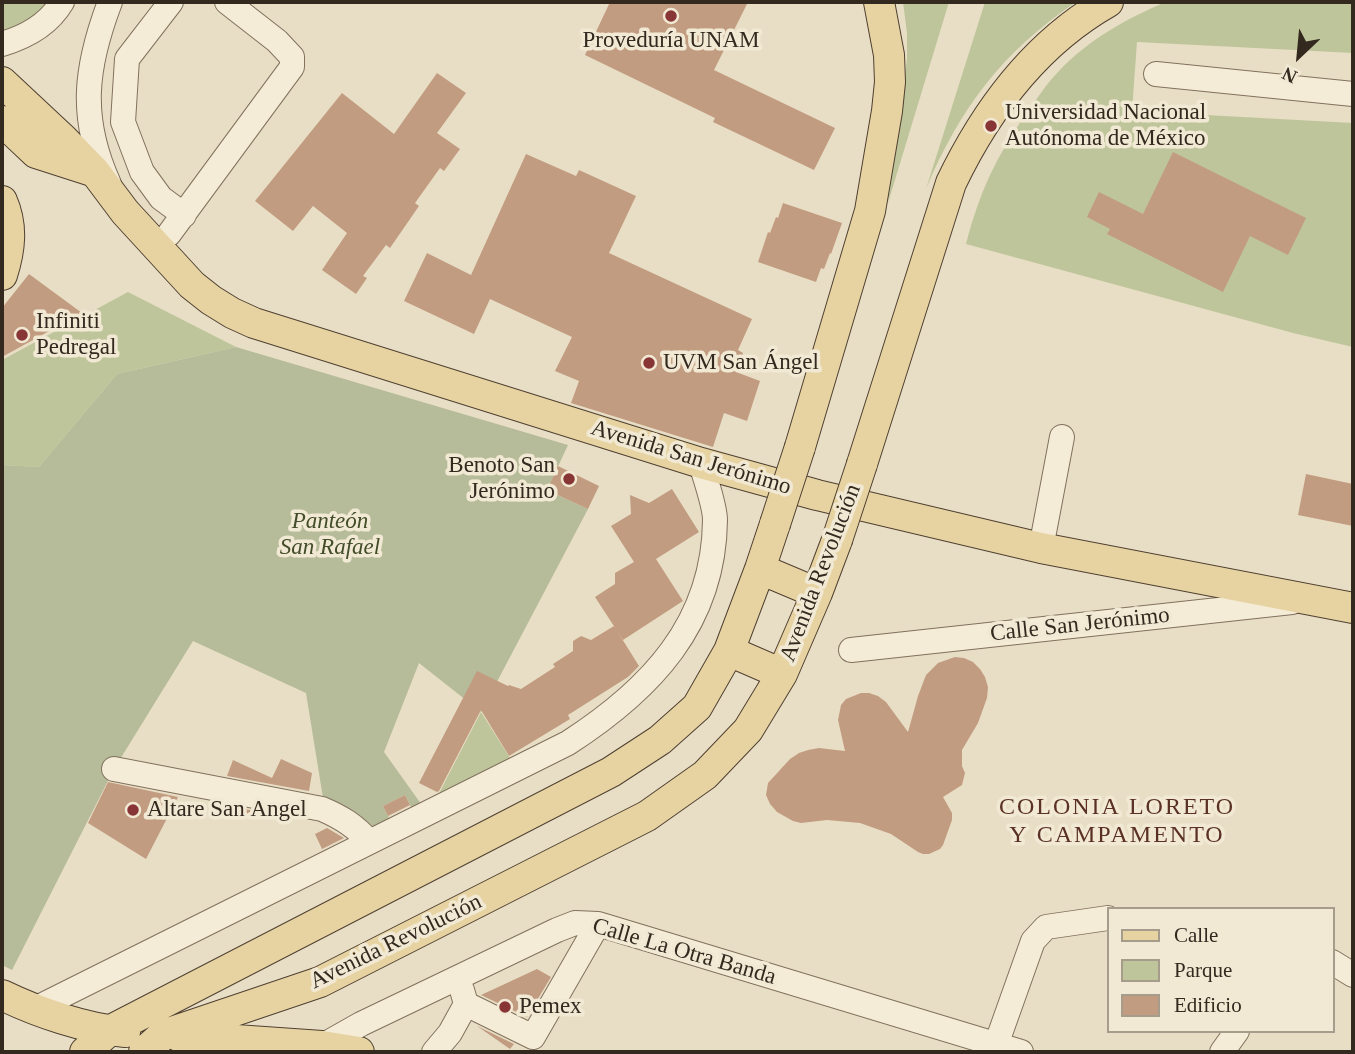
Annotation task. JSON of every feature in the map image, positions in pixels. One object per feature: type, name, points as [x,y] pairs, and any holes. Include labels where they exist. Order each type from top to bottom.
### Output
[{"type":"main road","points":[[85,1052],[109,1031],[611,772],[660,740],[697,707],[729,651],[760,569],[800,447],[870,211],[890,82],[889,55],[879,2]]},
{"type":"main road","name":"Avenida Revolución","points":[[160,1047],[320,982],[646,816],[705,775],[748,730],[782,674],[837,540],[951,183],[966,152],[996,104],[1026,68],[1051,43],[1108,2]]},
{"type":"main road","name":"Avenida San Jerónimo","points":[[2,82],[95,172],[125,212],[192,285],[232,313],[254,323],[701,463],[817,495],[1041,548],[1353,608]]},
{"type":"main road","points":[[2,121],[36,153],[95,172]]},
{"type":"main road","points":[[2,201],[7,217],[9,244],[2,275]]},
{"type":"main road","points":[[760,569],[817,593]]},
{"type":"main road","points":[[729,651],[782,674]]},
{"type":"main road","points":[[2,995],[33,1010],[160,1047],[323,1046],[359,1052]]},
{"type":"street","points":[[110,2],[92,58],[90,123],[107,180],[125,212]]},
{"type":"street","points":[[171,2],[127,59],[123,122],[142,172],[176,224],[292,67],[292,57],[277,41],[227,2]]},
{"type":"street","points":[[2,44],[31,32],[59,4]]},
{"type":"street","points":[[1156,74],[1353,93]]},
{"type":"street","points":[[1041,548],[1062,437]]},
{"type":"street","points":[[33,1010],[568,743],[617,709],[657,670],[689,627],[699,601],[708,573],[715,517],[701,463]]},
{"type":"street","name":"Calle San Jerónimo","points":[[851,650],[1309,600]]},
{"type":"street","points":[[114,769],[322,809],[349,823],[369,842]]},
{"type":"street","points":[[996,1045],[1033,941],[1046,927],[1106,918]]},
{"type":"street","name":"Calle La Otra Banda","points":[[323,1046],[361,1024],[575,923],[598,924],[1021,1052]]},
{"type":"street","points":[[457,978],[466,1004],[528,1045],[598,924]]},
{"type":"street","points":[[1334,963],[1353,975]]},
{"type":"street","points":[[433,1052],[450,1033],[466,1004]]},
{"type":"street","points":[[1222,1052],[1236,1033]]},
{"type":"green space","points":[[2,2],[51,2],[40,15],[2,35]]},
{"type":"green space","points":[[903,2],[949,2],[888,203],[907,59]]},
{"type":"green space","points":[[985,2],[1076,2],[1026,41],[986,84],[953,133],[926,189]]},
{"type":"green space","points":[[1166,2],[1353,2],[1353,53],[1137,42],[1132,111],[1353,123],[1353,347],[966,244],[983,191],[997,161],[1015,130],[1050,81],[1095,40],[1137,15]]},
{"type":"green space","points":[[128,292],[236,347],[117,374],[39,467],[2,465],[2,360]]},
{"type":"green space","name":"Panteón San Rafael","points":[[236,347],[568,445],[547,490],[588,509],[481,712],[419,663],[384,752],[424,808],[414,813],[405,795],[383,806],[392,824],[372,834],[324,804],[306,693],[193,641],[114,769],[12,970],[2,965],[2,465],[39,467],[117,374]]},
{"type":"green space","points":[[481,712],[513,763],[434,803]]},
{"type":"building","points":[[610,2],[748,2],[714,70],[835,128],[814,170],[713,122],[715,118],[585,55]]},
{"type":"building","points":[[437,73],[466,93],[437,133],[460,149],[444,171],[440,168],[415,203],[419,206],[390,248],[386,245],[363,276],[367,278],[356,294],[322,270],[347,233],[313,206],[293,231],[255,201],[342,93],[394,134]]},
{"type":"building","points":[[1173,152],[1306,218],[1288,255],[1250,236],[1223,292],[1107,234],[1110,229],[1087,217],[1099,192],[1143,214]]},
{"type":"building","points":[[526,154],[576,176],[579,170],[636,196],[609,253],[752,319],[738,350],[743,353],[736,372],[760,381],[747,421],[724,413],[713,447],[571,403],[579,381],[555,371],[572,337],[490,299],[474,334],[404,301],[427,253],[471,275]]},
{"type":"building","points":[[783,203],[842,223],[831,254],[824,269],[821,268],[816,282],[758,262],[768,232],[770,233],[776,217],[778,218]]},
{"type":"building","name":"Infiniti Pedregal","points":[[29,274],[82,313],[2,357],[2,308]]},
{"type":"building","name":"Benoto San Jerónimo","points":[[558,466],[599,486],[588,509],[547,490]]},
{"type":"building","points":[[1306,474],[1353,484],[1353,526],[1298,515]]},
{"type":"building","points":[[672,489],[699,532],[656,559],[683,601],[623,640],[595,597],[615,584],[615,573],[634,562],[611,526],[631,514],[630,495],[649,503]]},
{"type":"building","points":[[614,626],[639,666],[628,677],[568,715],[570,719],[509,756],[481,710],[439,791],[419,783],[477,671],[508,686],[521,689],[555,667],[553,664],[573,651],[573,641],[581,636],[591,640]]},
{"type":"building","points":[[955,657],[973,662],[985,677],[988,687],[978,723],[962,750],[965,773],[962,785],[943,797],[952,813],[952,820],[940,849],[923,854],[891,834],[860,823],[793,821],[777,812],[770,804],[766,795],[768,783],[790,759],[799,753],[819,748],[845,751],[838,720],[841,705],[846,699],[861,693],[878,696],[886,702],[908,732],[926,675],[938,663]]},
{"type":"building","points":[[281,759],[312,773],[309,791],[227,776],[233,760],[272,778]]},
{"type":"building","name":"Altare San Angel","points":[[108,782],[178,797],[146,859],[88,823]]},
{"type":"building","points":[[405,795],[410,805],[388,816],[383,806]]},
{"type":"building","points":[[215,804],[256,811],[255,815],[237,812],[236,818],[214,814]]},
{"type":"building","points":[[327,828],[344,838],[322,849],[315,834]]},
{"type":"building","points":[[537,969],[551,977],[527,1017],[481,995]]},
{"type":"building","points":[[477,1026],[514,1044],[510,1049]]},
{"type":"place","name":"Proveduría UNAM","points":[[671,16]]},
{"type":"place","name":"Universidad Nacional Autónoma de México","points":[[991,126]]},
{"type":"place","name":"Infiniti Pedregal","points":[[22,335]]},
{"type":"place","name":"UVM San Ángel","points":[[649,363]]},
{"type":"place","name":"Benoto San Jerónimo","points":[[569,479]]},
{"type":"place","name":"Altare San Angel","points":[[133,810]]},
{"type":"place","name":"Pemex","points":[[505,1007]]},
{"type":"district","name":"COLONIA LORETO Y CAMPAMENTO","points":[[1117,822]]}]
